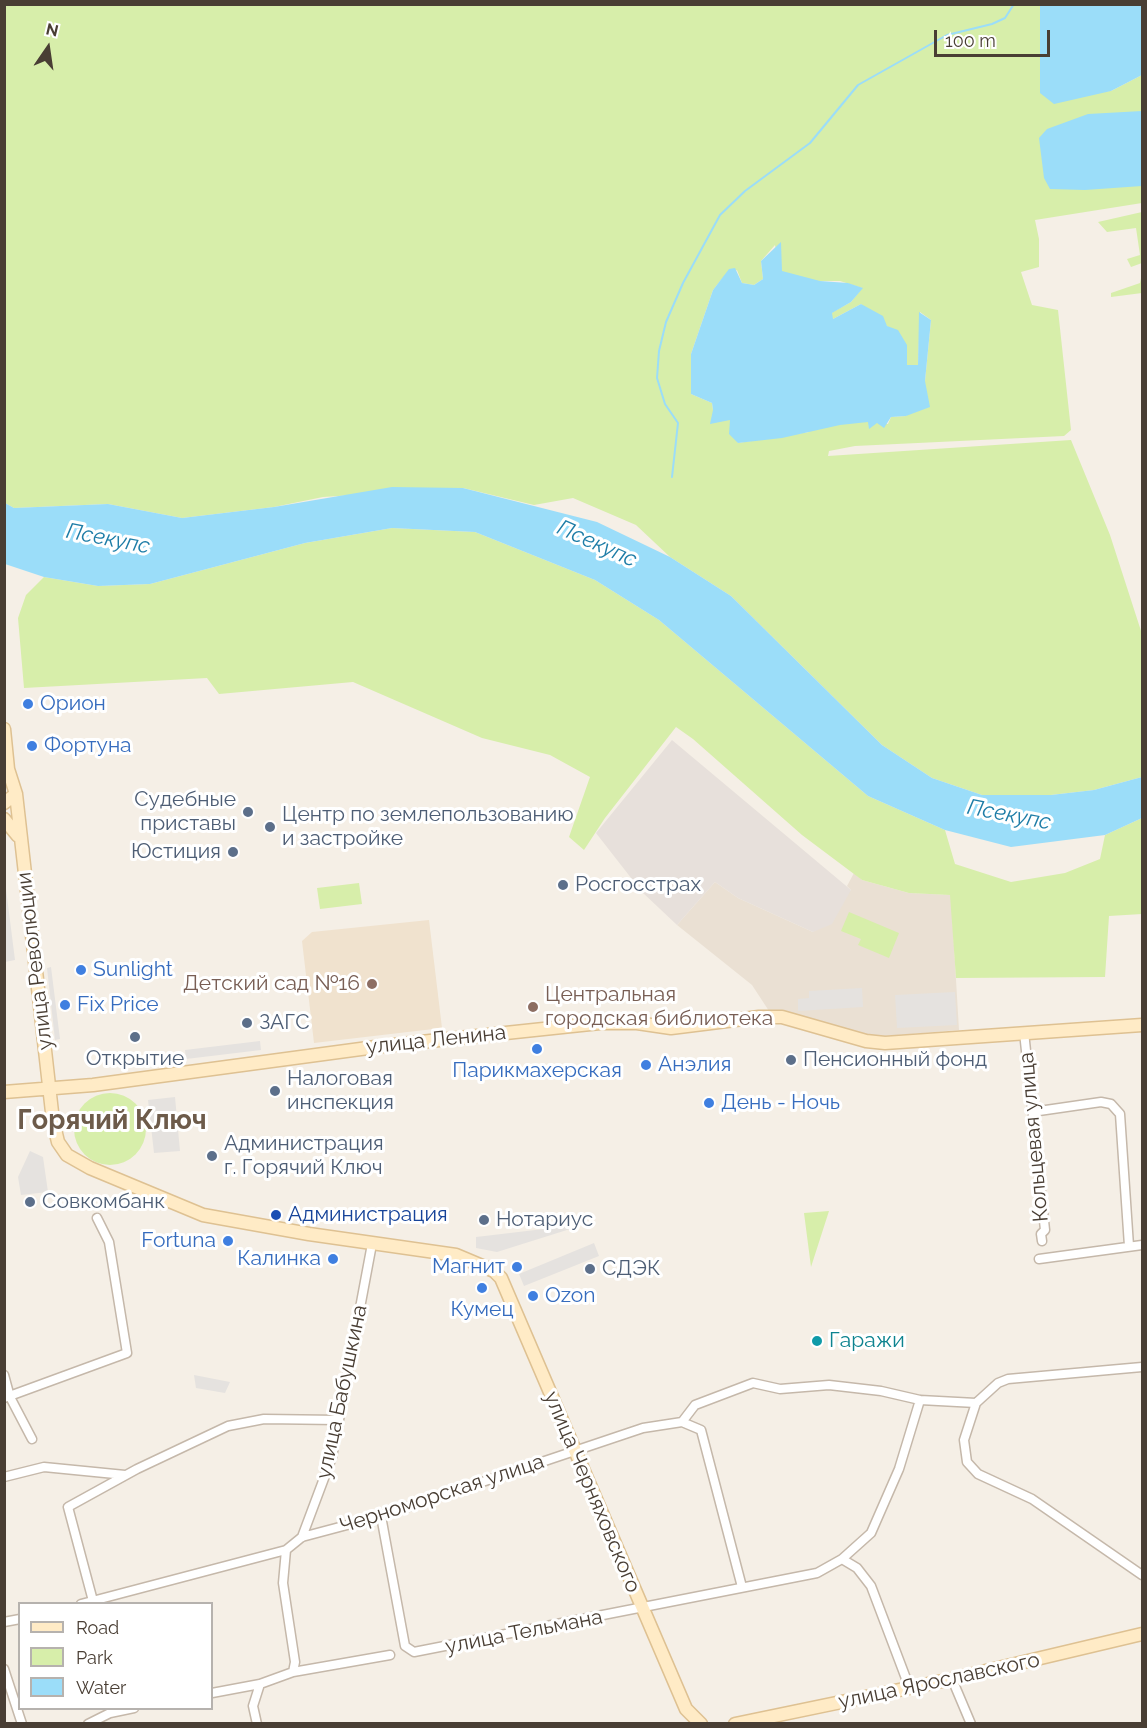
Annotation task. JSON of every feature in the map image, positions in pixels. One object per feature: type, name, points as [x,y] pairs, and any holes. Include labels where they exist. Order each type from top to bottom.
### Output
[{"type":"street","name":"улица Революции","points":[[4,729],[9,769],[16,794],[50,1089],[58,1142],[67,1155],[174,1205],[203,1215],[372,1244]]},
{"type":"street","points":[[4,803],[16,794]]},
{"type":"street","points":[[4,819],[13,827],[21,843]]},
{"type":"street","name":"улица Ленина","points":[[4,1092],[50,1089],[383,1046],[600,1023],[637,1023],[671,1029],[759,1017],[782,1017],[866,1041],[885,1043],[1143,1025]]},
{"type":"street","name":"Кольцевая улица","points":[[1024,1032],[1045,1230],[1041,1234],[1042,1241]]},
{"type":"street","points":[[1032,1112],[1101,1102],[1111,1104],[1120,1114],[1129,1246]]},
{"type":"street","points":[[7,1398],[127,1353],[109,1242],[98,1218]]},
{"type":"street","name":"улица Черняховского","points":[[372,1244],[456,1256],[481,1263],[501,1278],[686,1709],[700,1724]]},
{"type":"street","name":"улица Бабушкина","points":[[302,1537],[332,1456],[372,1244]]},
{"type":"street","points":[[1039,1259],[1143,1245]]},
{"type":"street","points":[[1143,1367],[1008,1379],[985,1392],[976,1403],[964,1440],[967,1462],[978,1474],[1032,1499],[1143,1575]]},
{"type":"street","points":[[4,1376],[7,1398],[32,1439]]},
{"type":"street","points":[[742,1587],[700,1430],[682,1422],[695,1405],[753,1383],[780,1389],[829,1385],[881,1391],[920,1400],[960,1400],[976,1403]]},
{"type":"street","name":"улица Тельмана","points":[[381,1516],[405,1646],[414,1652],[643,1609],[817,1573],[842,1559],[871,1533],[899,1469],[920,1400]]},
{"type":"street","points":[[93,1601],[68,1507],[125,1475],[228,1426],[264,1419],[338,1420]]},
{"type":"street","name":"Черноморская улица","points":[[89,1602],[286,1550],[302,1537],[381,1516],[643,1428],[682,1422]]},
{"type":"street","points":[[4,1477],[44,1467],[125,1475]]},
{"type":"street","points":[[286,1550],[283,1582],[295,1662],[293,1672]]},
{"type":"street","points":[[842,1559],[857,1568],[871,1586],[910,1689]]},
{"type":"street","name":"улица Ярославского","points":[[735,1724],[952,1680],[1143,1634]]},
{"type":"street","points":[[213,1693],[260,1684],[293,1672],[390,1655]]},
{"type":"street","points":[[4,1669],[22,1724]]},
{"type":"street","points":[[952,1680],[971,1724]]},
{"type":"street","points":[[257,1724],[253,1706],[260,1684]]},
{"type":"street","points":[[88,1724],[110,1713],[124,1710]]},
{"type":"shaded area","points":[[672,740],[851,890],[832,924],[813,932],[738,898],[715,882],[677,925],[642,892],[596,833]]},
{"type":"shaded area","points":[[854,873],[862,880],[909,893],[951,895],[959,1030],[873,1037],[769,1011],[752,985],[677,925],[715,882],[738,898],[813,932],[851,890],[847,886]]},
{"type":"shaded area","points":[[5,881],[15,960],[4,962]]},
{"type":"shaded area","name":"Детский сад №16","points":[[429,920],[442,1028],[314,1043],[302,941],[312,932]]},
{"type":"shaded area","points":[[51,967],[60,1039],[55,1040],[47,968]]},
{"type":"shaded area","points":[[862,988],[863,1007],[798,1011],[798,999],[809,998],[809,991]]},
{"type":"shaded area","points":[[955,992],[957,1025],[897,1028],[895,995]]},
{"type":"shaded area","points":[[260,1041],[261,1050],[186,1059],[185,1050]]},
{"type":"shaded area","points":[[175,1097],[180,1151],[154,1153],[148,1100]]},
{"type":"shaded area","points":[[30,1151],[43,1157],[48,1192],[21,1195],[18,1177]]},
{"type":"shaded area","points":[[586,1224],[497,1252],[476,1248],[476,1237]]},
{"type":"shaded area","points":[[594,1243],[599,1256],[524,1286],[519,1274]]},
{"type":"shaded area","points":[[194,1375],[230,1382],[225,1393],[196,1388]]},
{"type":"green space","points":[[4,5],[1040,5],[1040,93],[1111,91],[1142,75],[1142,203],[1035,220],[1039,239],[1039,267],[1021,272],[1032,305],[1058,310],[1071,430],[1064,436],[855,446],[829,451],[828,456],[1071,440],[1110,535],[1142,634],[1142,777],[1094,790],[1051,795],[982,795],[932,778],[882,745],[731,596],[670,557],[636,525],[573,498],[534,505],[463,488],[323,497],[274,507],[182,518],[108,504],[14,508],[5,503]],"holes":[[[775,245],[809,432],[738,443],[731,420],[713,410],[712,403],[691,394],[691,354],[713,290],[721,280],[737,270],[742,283],[754,285],[763,279],[761,261]],[[820,281],[840,281],[862,288],[851,302],[831,313],[833,319],[861,304],[887,326],[906,365],[918,365],[920,312],[931,320],[925,381],[906,416],[891,417],[888,424],[868,422]]]},
{"type":"green space","points":[[1142,212],[1142,263],[1131,267],[1127,259],[1140,255],[1136,228],[1107,232],[1098,222]]},
{"type":"green space","points":[[1142,273],[1142,293],[1111,297],[1111,293],[1140,283]]},
{"type":"green space","points":[[392,528],[475,532],[595,580],[659,620],[868,796],[945,830],[955,864],[1011,882],[1065,873],[1100,859],[1105,835],[1142,818],[1142,914],[1109,916],[1105,977],[956,978],[950,895],[909,893],[862,880],[802,835],[693,739],[676,727],[605,818],[584,850],[569,837],[590,777],[550,755],[482,738],[353,682],[219,694],[207,678],[24,688],[18,618],[26,595],[44,577],[98,586],[150,584],[305,543]]},
{"type":"green space","points":[[359,883],[362,904],[320,909],[317,888]]},
{"type":"green space","points":[[849,912],[899,933],[889,958],[858,945],[861,939],[841,931]]},
{"type":"green space","points":[[117,1093],[136,1103],[144,1115],[146,1129],[144,1143],[136,1155],[124,1163],[103,1165],[84,1155],[76,1143],[74,1122],[84,1103],[96,1095]]},
{"type":"green space","points":[[829,1211],[811,1267],[804,1213]]},
{"type":"water","points":[[1040,5],[1142,5],[1142,75],[1111,91],[1054,104],[1040,93]]},
{"type":"water","points":[[1142,111],[1142,186],[1085,190],[1050,189],[1044,178],[1039,138],[1047,129],[1088,114]]},
{"type":"water","points":[[781,242],[782,271],[820,281],[848,283],[863,288],[851,302],[832,313],[833,319],[861,304],[883,316],[887,326],[898,330],[907,345],[907,365],[918,365],[919,312],[931,320],[925,381],[930,407],[906,416],[891,417],[884,428],[877,423],[869,429],[868,422],[840,425],[782,438],[738,443],[729,434],[730,420],[710,424],[712,403],[691,394],[691,354],[713,290],[729,269],[735,268],[742,283],[754,285],[763,279],[761,261]]},
{"type":"water","name":"Псекупс","points":[[392,487],[463,488],[597,522],[670,557],[731,596],[882,745],[932,778],[982,795],[1051,795],[1094,790],[1142,777],[1142,818],[1105,835],[1011,847],[945,830],[868,796],[659,620],[595,580],[475,532],[392,528],[305,543],[150,584],[98,586],[44,577],[5,564],[5,503],[14,508],[108,504],[182,518],[274,507]]},
{"type":"waterway","points":[[672,477],[678,423],[665,404],[657,378],[659,351],[666,322],[683,283],[720,215],[745,191],[810,143],[858,85],[947,35],[992,24],[1005,18],[1014,4]]},
{"type":"place","name":"Орион","points":[[28,704]]},
{"type":"place","name":"Фортуна","points":[[32,746]]},
{"type":"place","name":"Судебные приставы","points":[[248,812]]},
{"type":"place","name":"Центр по землепользованию и застройке","points":[[270,827]]},
{"type":"place","name":"Юстиция","points":[[233,852]]},
{"type":"place","name":"Росгосстрах","points":[[563,885]]},
{"type":"place","name":"Sunlight","points":[[81,970]]},
{"type":"place","name":"Детский сад №16","points":[[372,984]]},
{"type":"place","name":"Fix Price","points":[[65,1005]]},
{"type":"place","name":"Центральная городская библиотека","points":[[533,1007]]},
{"type":"place","name":"ЗАГС","points":[[247,1023]]},
{"type":"place","name":"Открытие","points":[[135,1037]]},
{"type":"place","name":"Парикмахерская","points":[[537,1049]]},
{"type":"place","name":"Пенсионный фонд","points":[[791,1060]]},
{"type":"place","name":"Анэлия","points":[[646,1065]]},
{"type":"place","name":"Налоговая инспекция","points":[[275,1091]]},
{"type":"place","name":"День - Ночь","points":[[709,1103]]},
{"type":"place","name":"Администрация г. Горячий Ключ","points":[[212,1156]]},
{"type":"place","name":"Совкомбанк","points":[[30,1202]]},
{"type":"place","name":"Администрация","points":[[276,1215]]},
{"type":"place","name":"Нотариус","points":[[484,1220]]},
{"type":"place","name":"Fortuna","points":[[228,1241]]},
{"type":"place","name":"Калинка","points":[[333,1259]]},
{"type":"place","name":"Магнит","points":[[517,1267]]},
{"type":"place","name":"СДЭК","points":[[590,1269]]},
{"type":"place","name":"Кумец","points":[[482,1288]]},
{"type":"place","name":"Ozon","points":[[533,1296]]},
{"type":"place","name":"Гаражи","points":[[817,1341]]},
{"type":"district","name":"Горячий Ключ","points":[[112,1121]]}]
